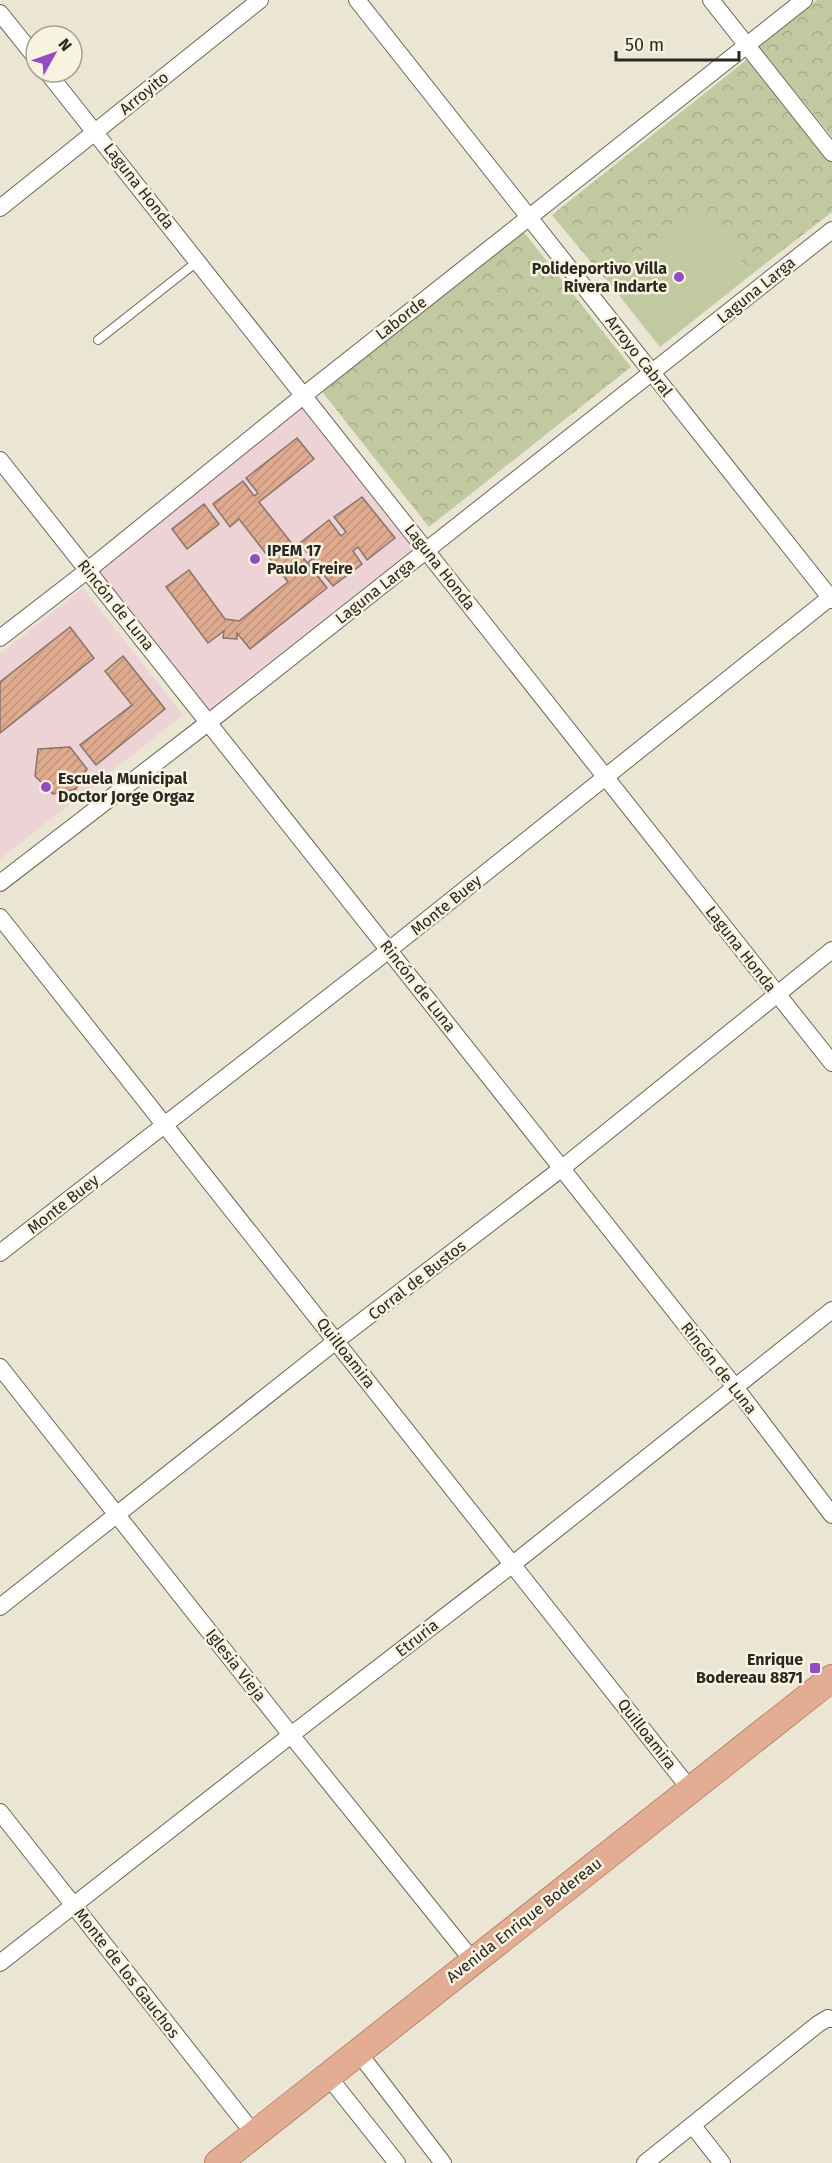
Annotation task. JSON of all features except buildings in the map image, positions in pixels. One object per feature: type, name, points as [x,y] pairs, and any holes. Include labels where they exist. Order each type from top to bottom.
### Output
[{"type":"main road","name":"Avenida Enrique Bodereau","points":[[218,2163],[832,1678]]},
{"type":"street","name":"Arroyito","points":[[0,208],[260,0]]},
{"type":"street","name":"Arroyo Cabral","points":[[357,0],[831,598]]},
{"type":"street","points":[[711,0],[832,153]]},
{"type":"street","name":"Laborde","points":[[0,638],[804,0]]},
{"type":"street","points":[[0,13],[24,43]]},
{"type":"street","name":"Laguna Honda","points":[[57,84],[832,1063]]},
{"type":"street","name":"Laguna Larga","points":[[0,883],[209,722],[832,230]]},
{"type":"street","name":"Rincón de Luna","points":[[0,460],[735,1387],[832,1515]]},
{"type":"street","name":"Monte Buey","points":[[0,1253],[389,950],[831,598]]},
{"type":"street","name":"Quilloamira","points":[[0,917],[690,1789]]},
{"type":"street","name":"Corral de Bustos","points":[[0,1607],[336,1341],[561,1169],[832,950]]},
{"type":"street","name":"Etruria","points":[[0,1963],[513,1564],[832,1310]]},
{"type":"street","name":"Iglesia Vieja","points":[[0,1367],[473,1961]]},
{"type":"street","name":"Monte de los Gauchos","points":[[0,1812],[254,2134]]},
{"type":"street","points":[[645,2163],[818,2024],[828,2018],[832,2019]]},
{"type":"street","points":[[358,2052],[443,2163]]},
{"type":"street","points":[[328,2076],[397,2163]]},
{"type":"street","points":[[693,2126],[722,2163]]},
{"type":"lane","points":[[98,340],[198,261]]},
{"type":"shaded area","name":"IPEM 17 Paulo Freire","points":[[303,396],[416,547],[208,710],[95,571]]},
{"type":"shaded area","name":"Escuela Municipal Doctor Jorge Orgaz","points":[[83,588],[183,715],[0,859],[0,654]]},
{"type":"green space","points":[[817,0],[832,0],[832,137],[758,46]]},
{"type":"green space","points":[[749,58],[832,161],[832,212],[752,274],[698,207],[605,279],[552,215]]},
{"type":"green space","name":"Polideportivo Villa Rivera Indarte","points":[[698,206],[752,274],[660,347],[606,279]]},
{"type":"green space","points":[[522,230],[631,367],[429,527],[320,389]]},
{"type":"place","name":"Polideportivo Villa Rivera Indarte","points":[[679,277]]},
{"type":"place","name":"IPEM 17 Paulo Freire","points":[[255,559]]},
{"type":"place","name":"Escuela Municipal Doctor Jorge Orgaz","points":[[46,787]]},
{"type":"place","name":"Enrique Bodereau 8871","points":[[815,1668]]}]
